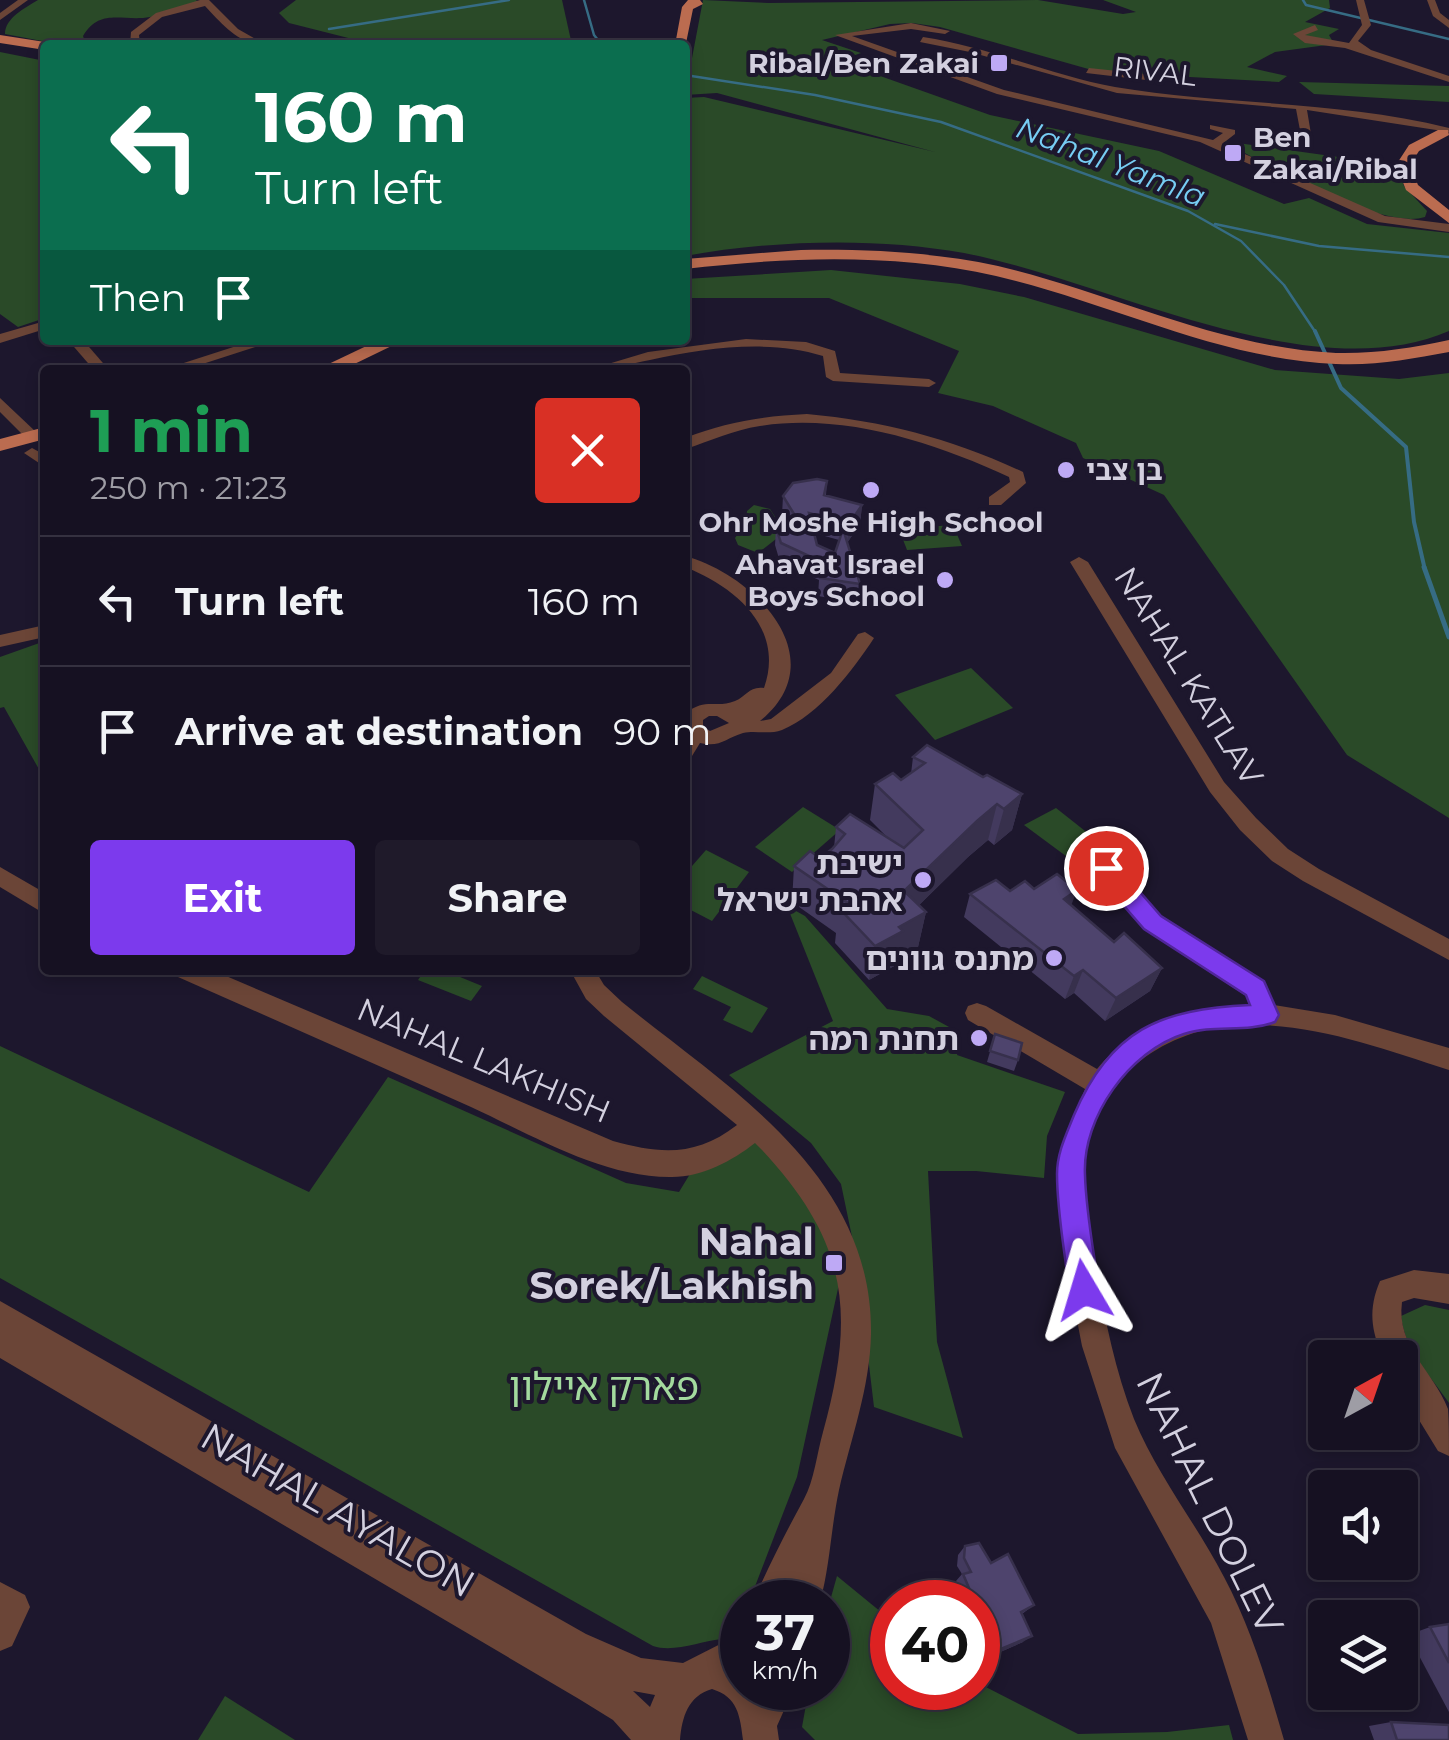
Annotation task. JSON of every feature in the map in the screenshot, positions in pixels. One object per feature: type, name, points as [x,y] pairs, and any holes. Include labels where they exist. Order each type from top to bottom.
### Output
[{"type":"main road","points":[[668,32],[686,4]]},
{"type":"main road","points":[[682,40],[686,4]]},
{"type":"main road","points":[[0,42],[40,48]]},
{"type":"main road","points":[[1447,134],[1414,148],[1403,165],[1411,187],[1449,218]]},
{"type":"main road","points":[[1447,134],[1428,151],[1418,167],[1426,187],[1449,208]]},
{"type":"main road","points":[[690,267],[861,256],[978,267],[1239,340],[1307,354],[1389,356],[1449,346]]},
{"type":"main road","points":[[739,262],[940,270],[1006,282],[1274,358],[1344,368],[1400,367],[1449,360]]},
{"type":"main road","points":[[338,365],[384,345]]},
{"type":"main road","points":[[354,365],[400,345]]},
{"type":"main road","points":[[0,456],[26,444]]},
{"type":"street","points":[[0,8],[14,0]]},
{"type":"street","points":[[0,17],[24,0]]},
{"type":"street","points":[[1350,45],[1343,38],[1360,26],[1364,16],[1360,0]]},
{"type":"street","points":[[135,40],[136,31],[152,19],[206,2],[235,32],[250,40]]},
{"type":"street","points":[[1432,4],[1449,9]]},
{"type":"street","points":[[1432,4],[1449,25]]},
{"type":"street","points":[[945,30],[911,26],[840,35],[1001,92],[1215,144],[1369,215],[1449,228]]},
{"type":"street","points":[[1315,28],[1298,34],[1324,44],[1350,45],[1449,77]]},
{"type":"street","name":"RIVAL","points":[[865,46],[908,40],[950,44],[1068,80],[1148,94],[1384,114],[1447,134]]},
{"type":"street","points":[[1068,80],[1085,70],[1146,77]]},
{"type":"street","points":[[1301,106],[1308,146]]},
{"type":"street","points":[[1214,127],[1231,132],[1226,140],[1215,144]]},
{"type":"street","points":[[1369,215],[1421,221],[1430,217],[1430,205]]},
{"type":"street","points":[[0,339],[40,326]]},
{"type":"street","points":[[80,345],[98,365]]},
{"type":"street","points":[[186,365],[253,345]]},
{"type":"street","points":[[614,365],[667,352],[728,345],[776,346],[830,354],[830,375],[839,379],[929,383]]},
{"type":"street","points":[[0,403],[26,444]]},
{"type":"street","points":[[690,442],[729,427],[782,420],[880,427],[925,439],[1017,475],[1018,482],[996,501]]},
{"type":"street","name":"NAHAL KATLAV","points":[[1079,562],[1217,787],[1248,824],[1280,855],[1311,875],[1449,950]]},
{"type":"street","points":[[690,568],[742,599],[767,636],[768,663],[760,690],[732,718],[730,735],[716,739],[690,760]]},
{"type":"street","points":[[0,641],[40,632]]},
{"type":"street","points":[[691,720],[732,718],[763,728],[778,724],[838,678],[865,638]]},
{"type":"street","points":[[691,720],[702,736],[716,739]]},
{"type":"street","points":[[1106,868],[1153,923],[1255,988],[1266,1015]]},
{"type":"street","points":[[0,876],[40,901]]},
{"type":"street","name":"NAHAL LAKHISH","points":[[198,975],[616,1154],[660,1164],[692,1164],[736,1144],[754,1127]]},
{"type":"street","points":[[585,975],[595,992],[613,1009],[754,1127],[817,1194],[846,1258],[856,1334],[851,1372],[822,1494],[810,1580]]},
{"type":"street","points":[[977,1013],[1100,1084]]},
{"type":"street","name":"NAHAL DOLEV","points":[[1266,1740],[1228,1621],[1136,1455],[1097,1353],[1084,1290],[1071,1173],[1074,1149],[1100,1084],[1125,1054],[1176,1024],[1212,1017],[1266,1015],[1366,1033],[1449,1059]]},
{"type":"street","points":[[1391,1340],[1384,1310],[1390,1291],[1414,1284],[1449,1289]]},
{"type":"street","name":"NAHAL AYALON","points":[[0,1316],[574,1646],[640,1676],[720,1674]]},
{"type":"street","name":"NAHAL AYALON","points":[[0,1341],[592,1686],[626,1707],[658,1740]]},
{"type":"street","points":[[1418,1390],[1449,1440]]},
{"type":"street","points":[[781,1580],[822,1494]]},
{"type":"street","points":[[0,1598],[13,1607],[0,1634]]},
{"type":"street","points":[[658,1740],[666,1705],[696,1676],[720,1662]]},
{"type":"green space","points":[[38,0],[198,2],[150,17],[105,19],[90,27],[84,40],[40,41],[5,34],[12,18]]},
{"type":"green space","points":[[296,0],[562,0],[571,40],[356,40],[289,23],[279,13]]},
{"type":"green space","points":[[703,0],[1038,0],[1123,14],[1136,12],[1103,0],[1329,0],[1330,8],[1305,22],[1339,29],[1329,35],[1334,44],[1275,52],[1247,67],[1287,76],[1279,82],[1099,72],[940,27],[912,23],[890,24],[822,40],[861,53],[838,61],[990,115],[1159,151],[1284,204],[1309,198],[1367,224],[1449,233],[1449,331],[1394,346],[1335,348],[1272,340],[1208,325],[1020,267],[964,253],[896,244],[789,244],[690,255],[690,98],[704,97],[935,152],[717,93],[690,95],[690,69]]},
{"type":"green space","points":[[0,52],[40,60],[40,320],[18,327],[0,314]]},
{"type":"green space","points":[[1299,82],[1449,86],[1449,102],[1314,94]]},
{"type":"green space","points":[[1223,141],[1396,165],[1404,186],[1427,211],[1425,217],[1405,219],[1353,205]]},
{"type":"green space","points":[[831,270],[960,284],[1024,297],[1275,370],[1399,379],[1449,373],[1449,818],[1347,755],[1164,495],[1083,458],[1076,443],[993,406],[938,393],[959,351],[829,298],[690,298],[690,279]]},
{"type":"green space","points":[[754,505],[770,509],[785,532],[758,553],[738,545],[735,538],[746,523],[747,511]]},
{"type":"green space","points":[[953,525],[962,546],[907,550],[899,529]]},
{"type":"green space","points":[[40,643],[40,771],[4,707],[0,708],[0,657]]},
{"type":"green space","points":[[971,668],[1013,708],[935,740],[895,695]]},
{"type":"green space","points":[[803,807],[840,830],[792,872],[755,847]]},
{"type":"green space","points":[[1056,808],[1099,842],[1074,862],[1024,825]]},
{"type":"green space","points":[[706,850],[749,872],[712,921],[690,910],[690,868]]},
{"type":"green space","points":[[787,906],[805,916],[887,1009],[929,1016],[960,1033],[957,1055],[1065,1092],[1047,1136],[1044,1178],[928,1171],[937,1342],[963,1438],[874,1407],[856,1256],[841,1184],[811,1143],[729,1075],[833,1021]]},
{"type":"green space","points":[[422,975],[455,975],[482,986],[471,1001],[418,980]]},
{"type":"green space","points":[[702,976],[768,1008],[752,1033],[723,1020],[731,1007],[693,989]]},
{"type":"green space","name":"פארק איילון","points":[[0,1046],[309,1192],[388,1077],[626,1183],[679,1192],[693,1169],[752,1137],[809,1203],[828,1240],[839,1284],[797,1477],[757,1580],[720,1580],[720,1640],[661,1648],[0,1278]]},
{"type":"green space","points":[[1425,1305],[1449,1310],[1449,1403],[1419,1362],[1418,1340],[1408,1340],[1401,1316]]},
{"type":"green space","points":[[850,1587],[870,1603],[870,1710],[1000,1710],[1000,1694],[1078,1734],[1167,1732],[1229,1725],[1233,1740],[815,1740],[802,1727],[805,1710],[850,1710]]},
{"type":"green space","points":[[225,1696],[295,1740],[198,1740]]},
{"type":"building","points":[[827,481],[824,495],[862,505],[849,524],[809,513],[817,545],[835,553],[843,529],[860,584],[820,578],[820,561],[781,543],[776,527],[794,514],[783,496],[793,483]]},
{"type":"building","points":[[927,745],[1022,794],[1004,809],[997,804],[904,891],[926,912],[899,927],[903,931],[875,946],[839,908],[848,903],[794,866],[810,851],[820,858],[832,849],[845,834],[836,827],[850,814],[904,848],[923,830],[875,784],[893,773],[901,780],[925,763],[913,757]]},
{"type":"building","points":[[1057,874],[1077,890],[1064,899],[1114,942],[1124,933],[1162,968],[1116,998],[1083,970],[1074,976],[970,894],[996,880],[1010,891],[1025,881],[1034,889]]},
{"type":"building","points":[[995,1034],[1022,1043],[1018,1060],[990,1051]]},
{"type":"building","points":[[979,1543],[991,1563],[1008,1554],[1034,1605],[1021,1612],[1032,1636],[1000,1649],[1000,1580],[966,1580],[963,1574],[971,1572],[964,1558],[965,1546]]},
{"type":"building","points":[[1449,1624],[1449,1663],[1430,1627]]},
{"type":"building","points":[[1391,1722],[1449,1725],[1449,1740],[1397,1740]]},
{"type":"waterway","points":[[329,29],[509,0]]},
{"type":"waterway","name":"Nahal Yamla","points":[[584,0],[598,40]]},
{"type":"waterway","points":[[1303,0],[1306,5],[1449,39]]},
{"type":"waterway","name":"Nahal Yamla","points":[[690,76],[815,95],[941,122],[1188,211],[1241,241],[1284,285],[1316,333]]},
{"type":"waterway","points":[[1215,224],[1319,246],[1449,257]]},
{"type":"waterway","name":"Nahal Yamla","points":[[1316,333],[1341,388],[1406,447],[1414,522],[1425,569]]},
{"type":"waterway","name":"Nahal Yamla","points":[[1425,569],[1449,637]]},
{"type":"place","name":"Ribal/Ben Zakai","points":[[999,63]]},
{"type":"place","name":"Ben Zakai/Ribal","points":[[1233,153]]},
{"type":"place","name":"בן צבי","points":[[1066,470]]},
{"type":"place","name":"Ohr Moshe High School","points":[[871,490]]},
{"type":"place","name":"Ahavat Israel Boys School","points":[[945,580]]},
{"type":"place","name":"ישיבת אהבת ישראל","points":[[923,880]]},
{"type":"place","name":"מתנס גוונים","points":[[1054,958]]},
{"type":"place","name":"תחנת רמה","points":[[979,1038]]},
{"type":"place","name":"Nahal Sorek/Lakhish","points":[[834,1263]]},
{"type":"route","points":[[1084,1290],[1071,1173],[1074,1149],[1100,1084],[1111,1068],[1141,1041],[1176,1024],[1212,1017],[1266,1015],[1255,988],[1153,923],[1123,893],[1106,868]]}]
